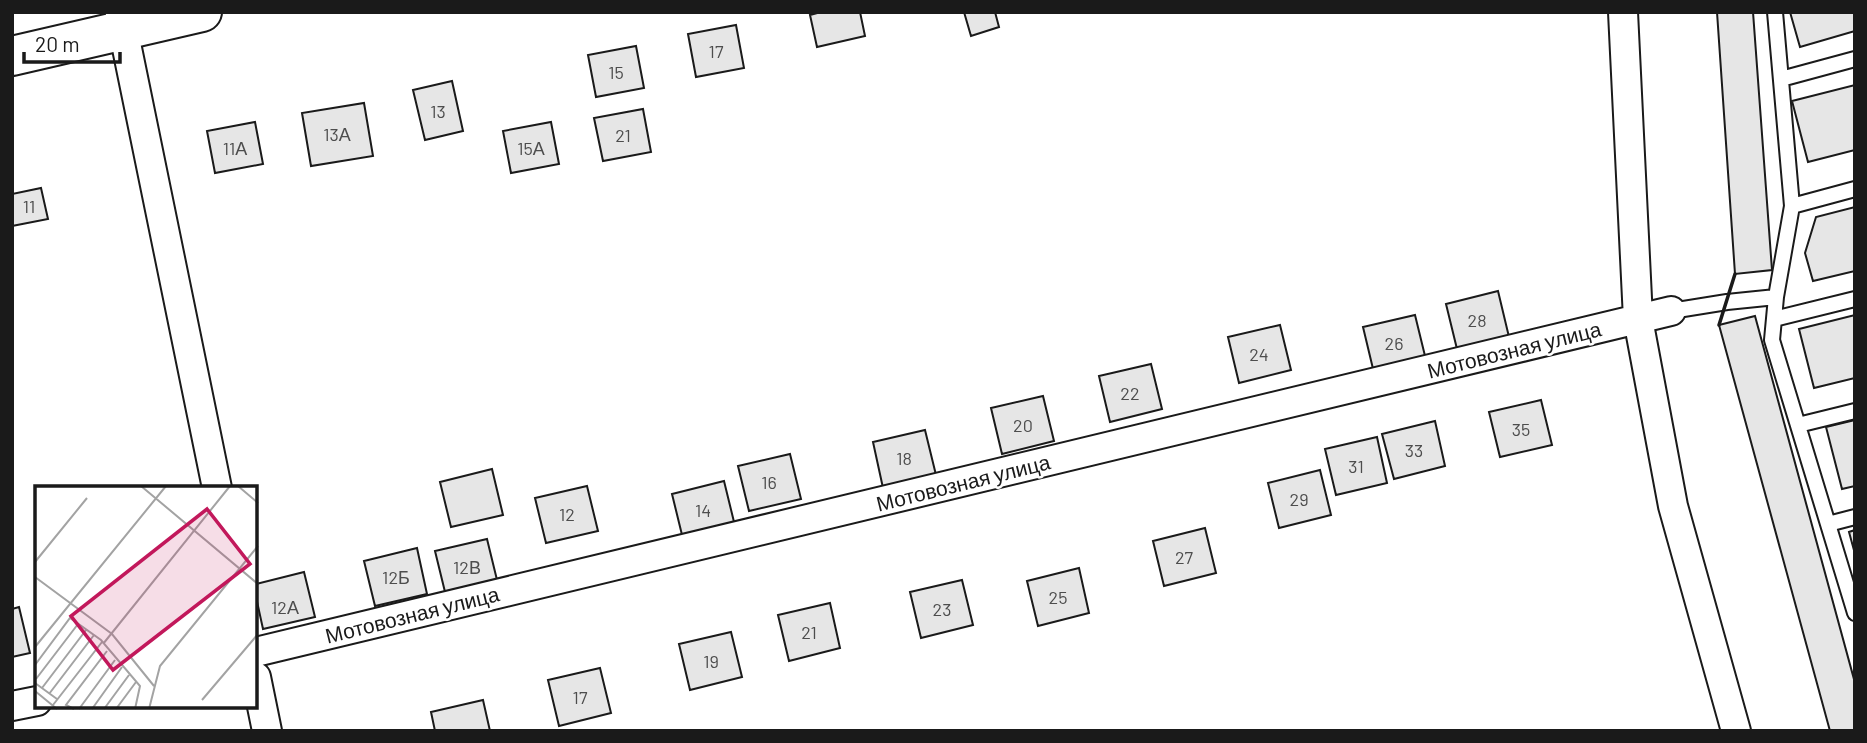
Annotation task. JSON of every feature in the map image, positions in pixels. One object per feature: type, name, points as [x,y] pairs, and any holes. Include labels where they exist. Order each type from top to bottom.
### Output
[{"type":"street","points":[[12,56],[121,21],[202,12]]},
{"type":"street","points":[[1623,12],[1638,319],[1673,506],[1736,731]]},
{"type":"street","points":[[121,21],[217,486]]},
{"type":"street","name":"Мотовозная улица","points":[[257,652],[1671,312]]},
{"type":"street","points":[[257,682],[267,731]]},
{"type":"street","points":[[12,706],[35,701]]},
{"type":"lane","points":[[1775,12],[1791,206],[1772,340],[1855,613]]},
{"type":"lane","points":[[1781,79],[1855,59]]},
{"type":"lane","points":[[1791,206],[1855,189]]},
{"type":"lane","points":[[1671,312],[1776,297]]},
{"type":"lane","points":[[1774,319],[1855,299]]},
{"type":"lane","points":[[1798,425],[1855,411]]},
{"type":"lane","points":[[1828,524],[1855,517]]},
{"type":"building","points":[[821,12],[860,12],[865,36],[817,47],[810,15]]},
{"type":"building","points":[[964,12],[995,12],[999,27],[971,36]]},
{"type":"building","points":[[1717,12],[1753,12],[1772,270],[1735,274]]},
{"type":"building","points":[[1790,12],[1855,12],[1855,31],[1800,47]]},
{"type":"building","points":[[736,25],[744,68],[696,77],[688,34]]},
{"type":"building","points":[[636,46],[644,88],[596,97],[588,55]]},
{"type":"building","points":[[452,81],[463,131],[425,140],[413,90]]},
{"type":"building","points":[[1855,85],[1855,150],[1808,162],[1792,101]]},
{"type":"building","points":[[364,103],[373,156],[311,166],[302,113]]},
{"type":"building","points":[[643,109],[651,152],[603,161],[594,118]]},
{"type":"building","points":[[255,122],[263,164],[215,173],[207,131]]},
{"type":"building","points":[[551,122],[559,164],[511,173],[503,131]]},
{"type":"building","points":[[41,188],[48,219],[12,226],[12,194]]},
{"type":"building","points":[[1855,207],[1855,271],[1813,281],[1805,253],[1816,217]]},
{"type":"building","points":[[1498,291],[1509,337],[1457,349],[1446,304]]},
{"type":"building","points":[[1415,315],[1426,360],[1374,373],[1363,327]]},
{"type":"building","points":[[1855,315],[1855,378],[1814,388],[1799,329]]},
{"type":"building","points":[[1755,316],[1855,683],[1855,731],[1830,731],[1719,325]]},
{"type":"building","points":[[1280,325],[1291,370],[1239,383],[1228,337]]},
{"type":"building","points":[[1151,364],[1162,409],[1110,422],[1099,376]]},
{"type":"building","points":[[1043,396],[1054,441],[1002,454],[991,408]]},
{"type":"building","points":[[1541,400],[1552,445],[1500,457],[1489,412]]},
{"type":"building","points":[[1855,420],[1855,486],[1842,489],[1826,427]]},
{"type":"building","points":[[1435,421],[1445,466],[1394,479],[1382,434]]},
{"type":"building","points":[[925,430],[936,475],[883,488],[873,442]]},
{"type":"building","points":[[1377,437],[1387,483],[1336,495],[1325,449]]},
{"type":"building","points":[[790,454],[801,499],[749,511],[738,466]]},
{"type":"building","points":[[492,469],[503,515],[451,527],[440,482]]},
{"type":"building","points":[[1320,470],[1331,515],[1279,528],[1268,483]]},
{"type":"building","points":[[724,481],[735,526],[683,539],[672,494]]},
{"type":"building","points":[[587,486],[598,531],[546,543],[535,498]]},
{"type":"building","points":[[1205,528],[1216,573],[1164,586],[1153,541]]},
{"type":"building","points":[[1855,530],[1855,554],[1849,532]]},
{"type":"building","points":[[487,539],[498,584],[446,596],[435,551]]},
{"type":"building","points":[[417,548],[427,594],[375,606],[364,561]]},
{"type":"building","points":[[1079,568],[1089,613],[1038,626],[1027,581]]},
{"type":"building","points":[[304,572],[315,617],[263,629],[257,602],[257,584]]},
{"type":"building","points":[[962,580],[973,625],[921,638],[910,592]]},
{"type":"building","points":[[830,603],[840,648],[789,661],[778,615]]},
{"type":"building","points":[[19,607],[30,653],[12,657],[12,609]]},
{"type":"building","points":[[731,632],[742,677],[690,690],[679,644]]},
{"type":"building","points":[[600,668],[611,713],[559,726],[548,680]]},
{"type":"building","points":[[483,700],[490,731],[435,731],[431,712]]},
{"type":"wall","points":[[1719,325],[1735,274]]}]
